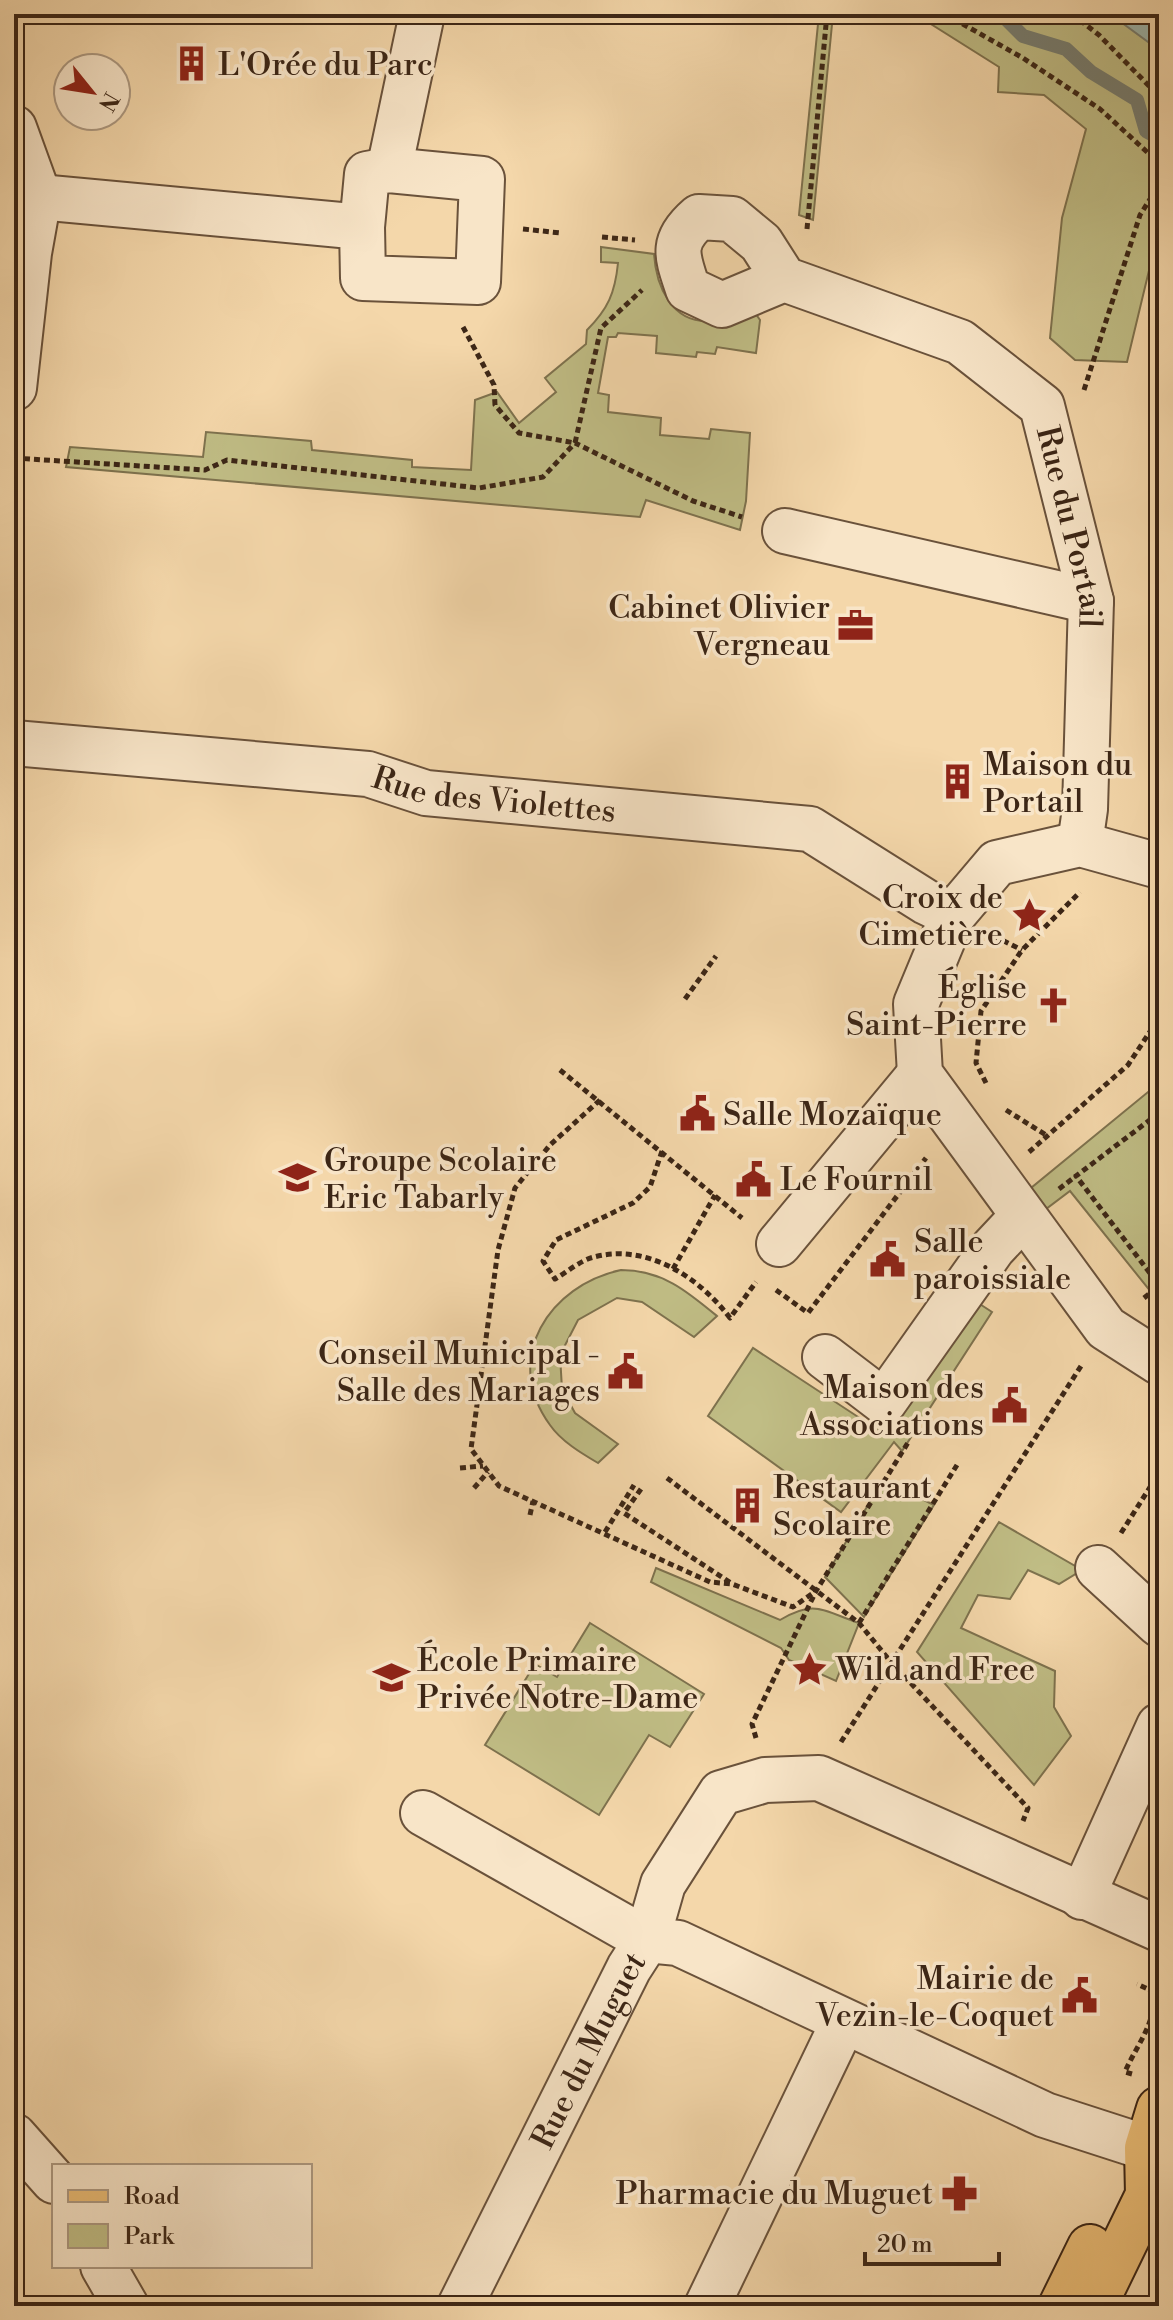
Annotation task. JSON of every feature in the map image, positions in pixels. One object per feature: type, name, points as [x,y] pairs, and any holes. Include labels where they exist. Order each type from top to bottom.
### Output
[{"type":"main road","points":[[1061,2306],[1122,2180],[1147,2111]]},
{"type":"main road","points":[[1094,2306],[1148,2195],[1147,2111]]},
{"type":"street","points":[[389,170],[422,14]]},
{"type":"street","points":[[14,128],[39,197],[29,253],[14,388]]},
{"type":"street","points":[[389,170],[482,179],[478,282],[363,278],[362,227],[367,174],[389,170]]},
{"type":"street","points":[[39,197],[362,227]]},
{"type":"street","name":"Rue du Portail","points":[[794,282],[960,342],[1042,406],[1091,601],[1085,809],[1080,844]]},
{"type":"street","points":[[785,531],[1091,601]]},
{"type":"street","name":"Rue des Violettes","points":[[14,743],[368,774],[426,793],[810,829],[926,902],[953,915]]},
{"type":"street","points":[[1159,866],[1080,844],[997,863],[953,915],[916,1004],[920,1074],[1106,1328],[1159,1362]]},
{"type":"street","points":[[779,1244],[920,1074]]},
{"type":"street","points":[[825,1357],[884,1402],[993,1248],[1011,1201]]},
{"type":"street","points":[[1098,1568],[1159,1624]]},
{"type":"street","points":[[1082,1897],[1159,1726]]},
{"type":"street","points":[[423,1813],[647,1940],[663,1884],[721,1793],[765,1780],[819,1778],[1159,1929]]},
{"type":"street","name":"Rue du Muguet","points":[[460,2306],[629,1968],[647,1940],[678,1943],[843,2023],[1045,2115],[1147,2111]]},
{"type":"street","points":[[707,2306],[843,2023]]},
{"type":"street","points":[[14,2136],[52,2179]]},
{"type":"street","points":[[104,2268],[126,2306]]},
{"type":"path","points":[[794,282],[827,14]]},
{"type":"path","points":[[945,14],[1023,58],[1100,109],[1159,163]]},
{"type":"path","points":[[1072,14],[1099,35],[1159,96]]},
{"type":"path","points":[[1080,404],[1140,215],[1159,185]]},
{"type":"path","points":[[456,281],[456,314],[494,385],[495,405],[519,433],[575,443],[693,501],[785,531]]},
{"type":"path","points":[[14,458],[205,470],[227,460],[479,488],[543,477],[575,443],[601,328],[643,290]]},
{"type":"path","points":[[989,1090],[976,1063],[981,1011],[1022,950],[1084,887]]},
{"type":"path","points":[[685,999],[716,956]]},
{"type":"path","points":[[1011,1201],[1046,1135],[1128,1065],[1159,1018]]},
{"type":"path","points":[[560,1070],[779,1244]]},
{"type":"path","points":[[600,1100],[550,1145],[515,1188],[498,1250],[471,1449],[499,1486],[710,1582],[732,1584]]},
{"type":"path","points":[[999,1102],[1010,1114],[1046,1135]]},
{"type":"path","points":[[1159,1113],[1076,1176],[1159,1285]]},
{"type":"path","points":[[662,1151],[650,1187],[633,1203],[556,1240],[543,1261],[555,1279],[593,1257],[640,1254],[690,1277],[715,1298],[730,1318]]},
{"type":"path","points":[[771,1287],[808,1313],[932,1151]]},
{"type":"path","points":[[673,1269],[715,1195]]},
{"type":"path","points":[[819,1778],[890,1661],[1067,1387]]},
{"type":"path","points":[[859,1623],[957,1465]]},
{"type":"path","points":[[460,1468],[483,1466]]},
{"type":"path","points":[[474,1488],[488,1472]]},
{"type":"path","points":[[1098,1568],[1159,1473]]},
{"type":"path","points":[[667,1478],[859,1623],[890,1661],[1004,1782]]},
{"type":"path","points":[[765,1780],[752,1724],[816,1591],[883,1480]]},
{"type":"path","points":[[605,1532],[634,1485]]},
{"type":"path","points":[[641,1489],[624,1513],[732,1584],[793,1607],[816,1591]]},
{"type":"path","points":[[530,1515],[533,1501]]},
{"type":"path","points":[[1137,1984],[1150,1990],[1154,1998],[1150,2024],[1125,2072],[1147,2111]]},
{"type":"green space","points":[[819,14],[833,14],[813,220],[799,215]]},
{"type":"green space","points":[[915,14],[1159,14],[1159,258],[1152,258],[1127,362],[1075,360],[1050,338],[1062,218],[1086,129],[1044,95],[998,92],[999,67]]},
{"type":"green space","points":[[601,247],[654,254],[662,290],[676,309],[686,316],[711,321],[753,310],[760,320],[756,353],[717,347],[715,354],[697,352],[696,357],[656,353],[657,336],[618,333],[616,337],[608,337],[598,393],[609,395],[608,412],[661,418],[660,435],[709,439],[711,429],[750,433],[746,501],[740,530],[646,500],[640,517],[66,467],[70,447],[203,457],[206,432],[311,441],[312,450],[412,460],[412,467],[471,470],[475,400],[497,392],[519,423],[556,392],[545,378],[586,344],[587,330],[609,300],[617,274],[618,263],[601,262]]},
{"type":"green space","points":[[1159,1083],[1159,1302],[1070,1191],[1046,1209],[1031,1188]]},
{"type":"green space","points":[[621,1270],[661,1278],[684,1290],[717,1316],[694,1337],[642,1302],[617,1298],[578,1320],[560,1355],[562,1389],[575,1413],[618,1444],[598,1463],[578,1451],[550,1425],[536,1400],[530,1375],[532,1350],[540,1328],[554,1308],[573,1291],[596,1278]]},
{"type":"green space","points":[[972,1299],[992,1312],[902,1451],[894,1442],[841,1512],[708,1416],[753,1348],[881,1432]]},
{"type":"green space","points":[[883,1480],[934,1505],[864,1617],[825,1577]]},
{"type":"green space","points":[[999,1522],[1082,1570],[1059,1584],[1028,1570],[1010,1599],[978,1595],[961,1628],[1055,1671],[1054,1707],[1071,1736],[1034,1785],[917,1652]]},
{"type":"green space","points":[[656,1568],[780,1620],[802,1610],[819,1609],[859,1623],[836,1681],[789,1660],[781,1648],[651,1582]]},
{"type":"green space","points":[[590,1623],[704,1694],[670,1747],[649,1735],[599,1815],[485,1745],[535,1664],[557,1677]]},
{"type":"water","points":[[1110,14],[1159,14],[1159,50]]},
{"type":"waterway","points":[[1001,14],[1023,36],[1066,49],[1091,72],[1137,100],[1146,131],[1159,138]]},
{"type":"place","name":"L'Orée du Parc","points":[[192,64]]},
{"type":"place","name":"Cabinet Olivier Vergneau","points":[[856,625]]},
{"type":"place","name":"Maison du Portail","points":[[957,782]]},
{"type":"place","name":"Croix de Cimetière","points":[[1029,915]]},
{"type":"place","name":"Église Saint-Pierre","points":[[1053,1005]]},
{"type":"place","name":"Salle Mozaïque","points":[[697,1114]]},
{"type":"place","name":"Groupe Scolaire Eric Tabarly","points":[[298,1178]]},
{"type":"place","name":"Le Fournil","points":[[754,1179]]},
{"type":"place","name":"Salle paroissiale","points":[[888,1259]]},
{"type":"place","name":"Conseil Municipal - Salle des Mariages","points":[[626,1371]]},
{"type":"place","name":"Maison des Associations","points":[[1010,1405]]},
{"type":"place","name":"Restaurant Scolaire","points":[[747,1505]]},
{"type":"place","name":"Wild and Free","points":[[810,1669]]},
{"type":"place","name":"École Primaire Privée Notre-Dame","points":[[391,1678]]},
{"type":"place","name":"Mairie de Vezin-le-Coquet","points":[[1080,1996]]},
{"type":"place","name":"Pharmacie du Muguet","points":[[959,2193]]}]
